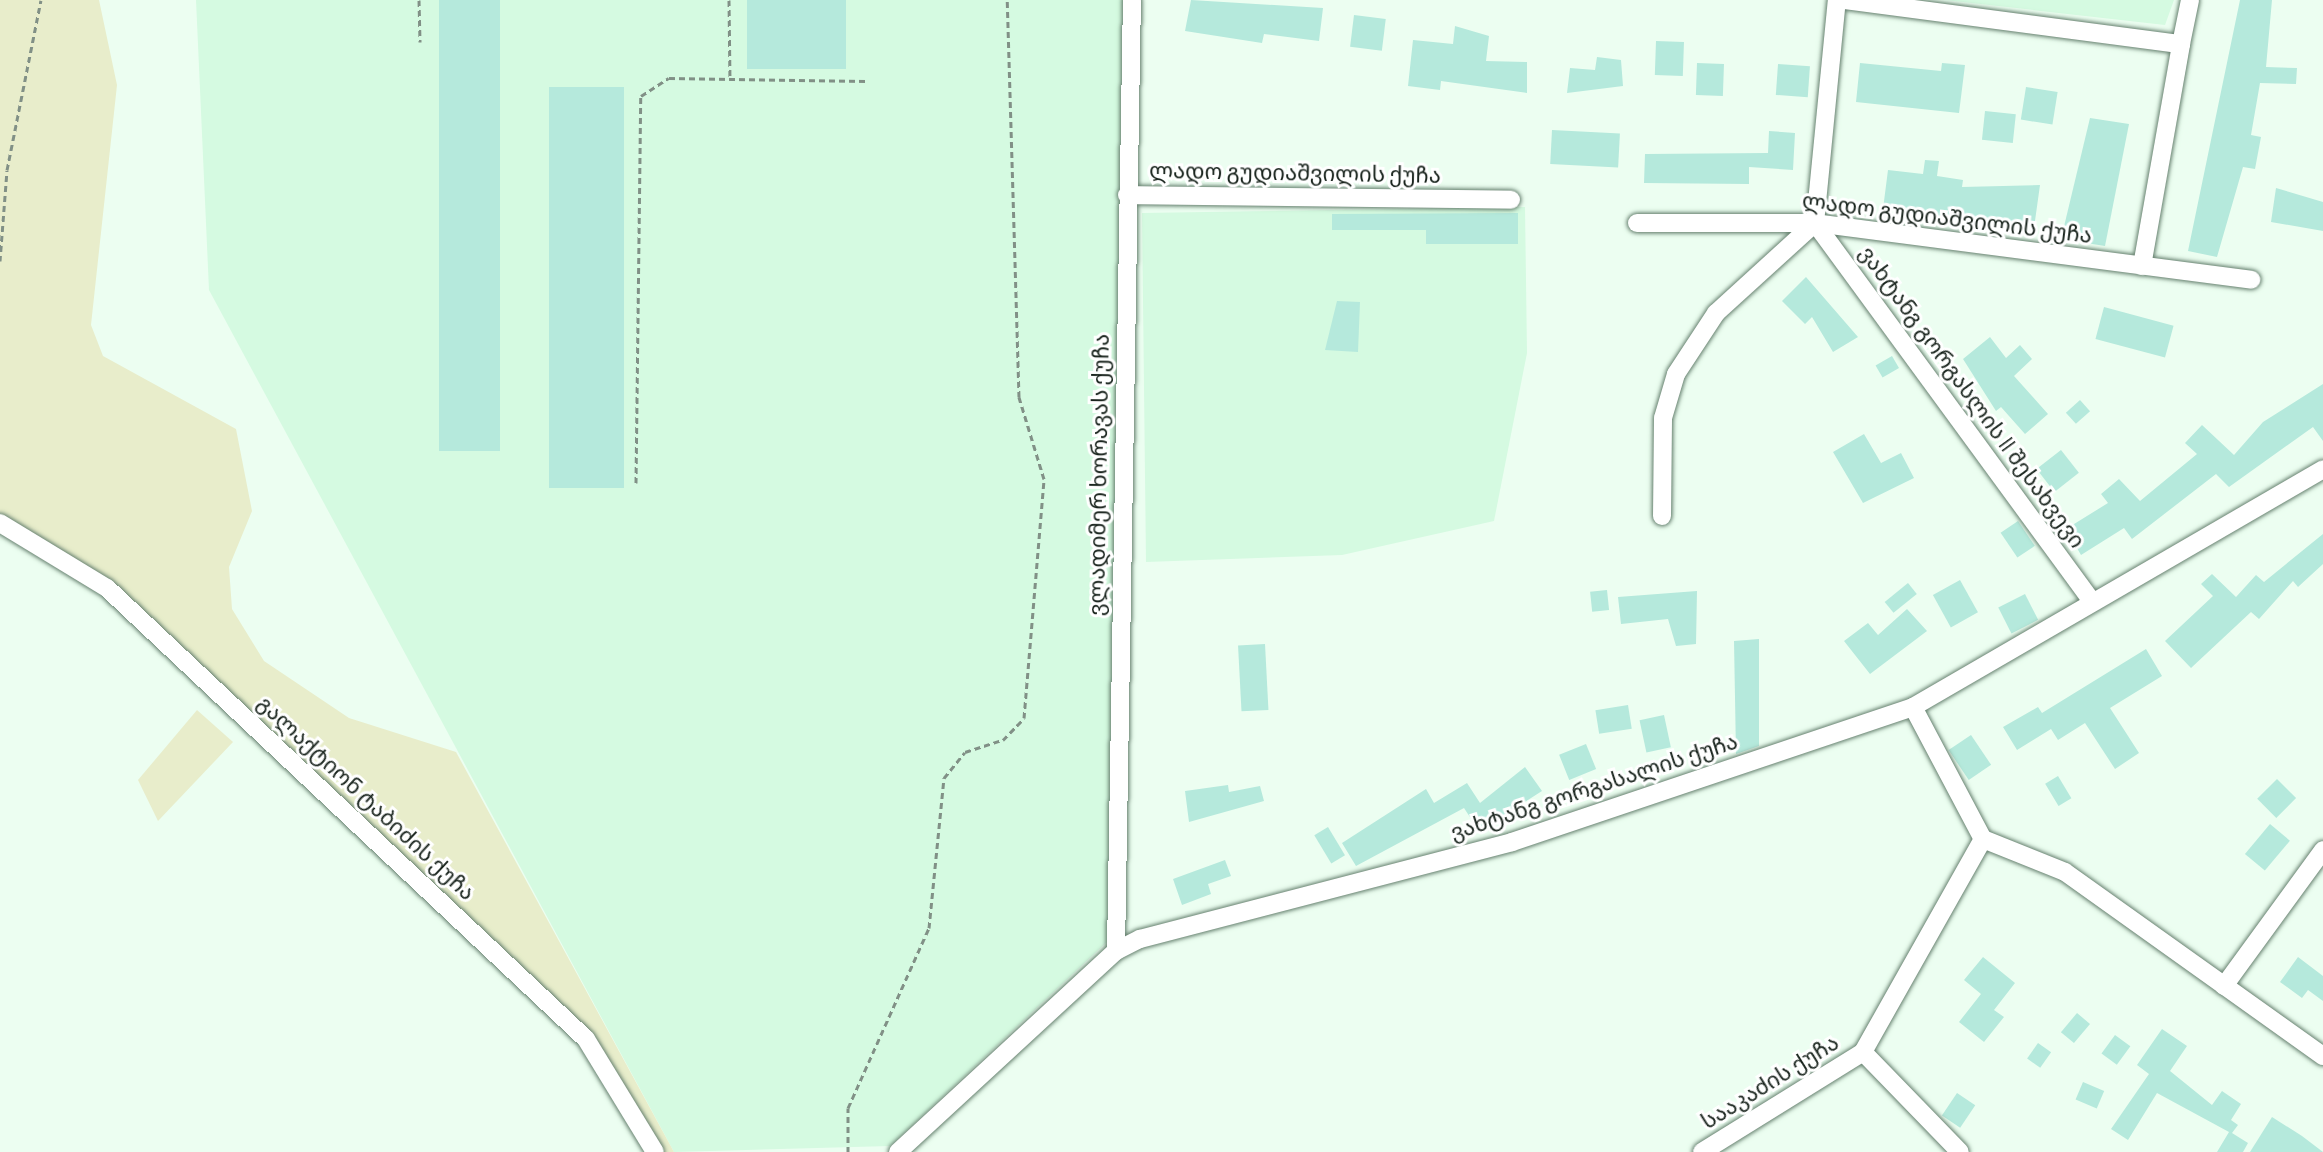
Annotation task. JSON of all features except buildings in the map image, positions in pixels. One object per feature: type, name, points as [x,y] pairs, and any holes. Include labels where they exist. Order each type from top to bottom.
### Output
[{"type":"street","name":"ვლადიმერ ხორავას ქუჩა","points":[[1116,951],[1132,0]]},
{"type":"street","points":[[1662,516],[1663,418],[1676,374],[1716,313],[1815,223],[1837,0]]},
{"type":"street","points":[[1845,0],[2181,44]]},
{"type":"street","points":[[2142,266],[2190,0]]},
{"type":"street","name":"ლადო გუდიაშვილის ქუჩა","points":[[1127,195],[1511,200]]},
{"type":"street","name":"ლადო გუდიაშვილის ქუჩა","points":[[1637,223],[1815,223],[2251,280]]},
{"type":"street","name":"ვახტანგ გორგასლის II შესახვევი","points":[[1815,223],[2090,599]]},
{"type":"street","name":"ვახტანგ გორგასალის ქუჩა","points":[[898,1152],[1116,951],[1512,842],[1913,707],[2090,599],[2323,469]]},
{"type":"street","name":"გალაქტიონ ტაბიძის ქუჩა","points":[[0,523],[107,588],[586,1039],[655,1152]]},
{"type":"street","points":[[1913,707],[1983,839],[2065,872],[2323,1056]]},
{"type":"street","points":[[1960,1152],[1863,1052],[1983,839]]},
{"type":"street","points":[[2224,986],[2323,850]]},
{"type":"street","name":"სააკაძის ქუჩა","points":[[1702,1152],[1863,1052]]},
{"type":"path","points":[[0,261],[7,170],[41,0]]},
{"type":"path","points":[[419,0],[420,42]]},
{"type":"path","points":[[729,0],[730,79]]},
{"type":"path","points":[[848,1152],[848,1108],[929,928],[944,778],[965,752],[1003,740],[1024,718],[1044,479],[1019,397],[1007,0]]},
{"type":"path","points":[[636,483],[635,110],[651,84],[669,78],[866,81]]},
{"type":"shaded area","points":[[0,0],[99,0],[117,85],[91,325],[103,356],[236,429],[252,511],[229,567],[232,609],[264,661],[349,718],[456,752],[674,1152],[655,1152],[586,1038],[107,588],[0,523]]},
{"type":"shaded area","points":[[196,0],[1129,0],[1109,940],[890,1146],[674,1152],[209,290]]},
{"type":"shaded area","points":[[1945,0],[2174,0],[2165,25]]},
{"type":"shaded area","points":[[1525,207],[1527,353],[1494,521],[1342,555],[1146,562],[1142,213]]},
{"type":"shaded area","points":[[197,710],[233,742],[158,821],[138,780]]}]
